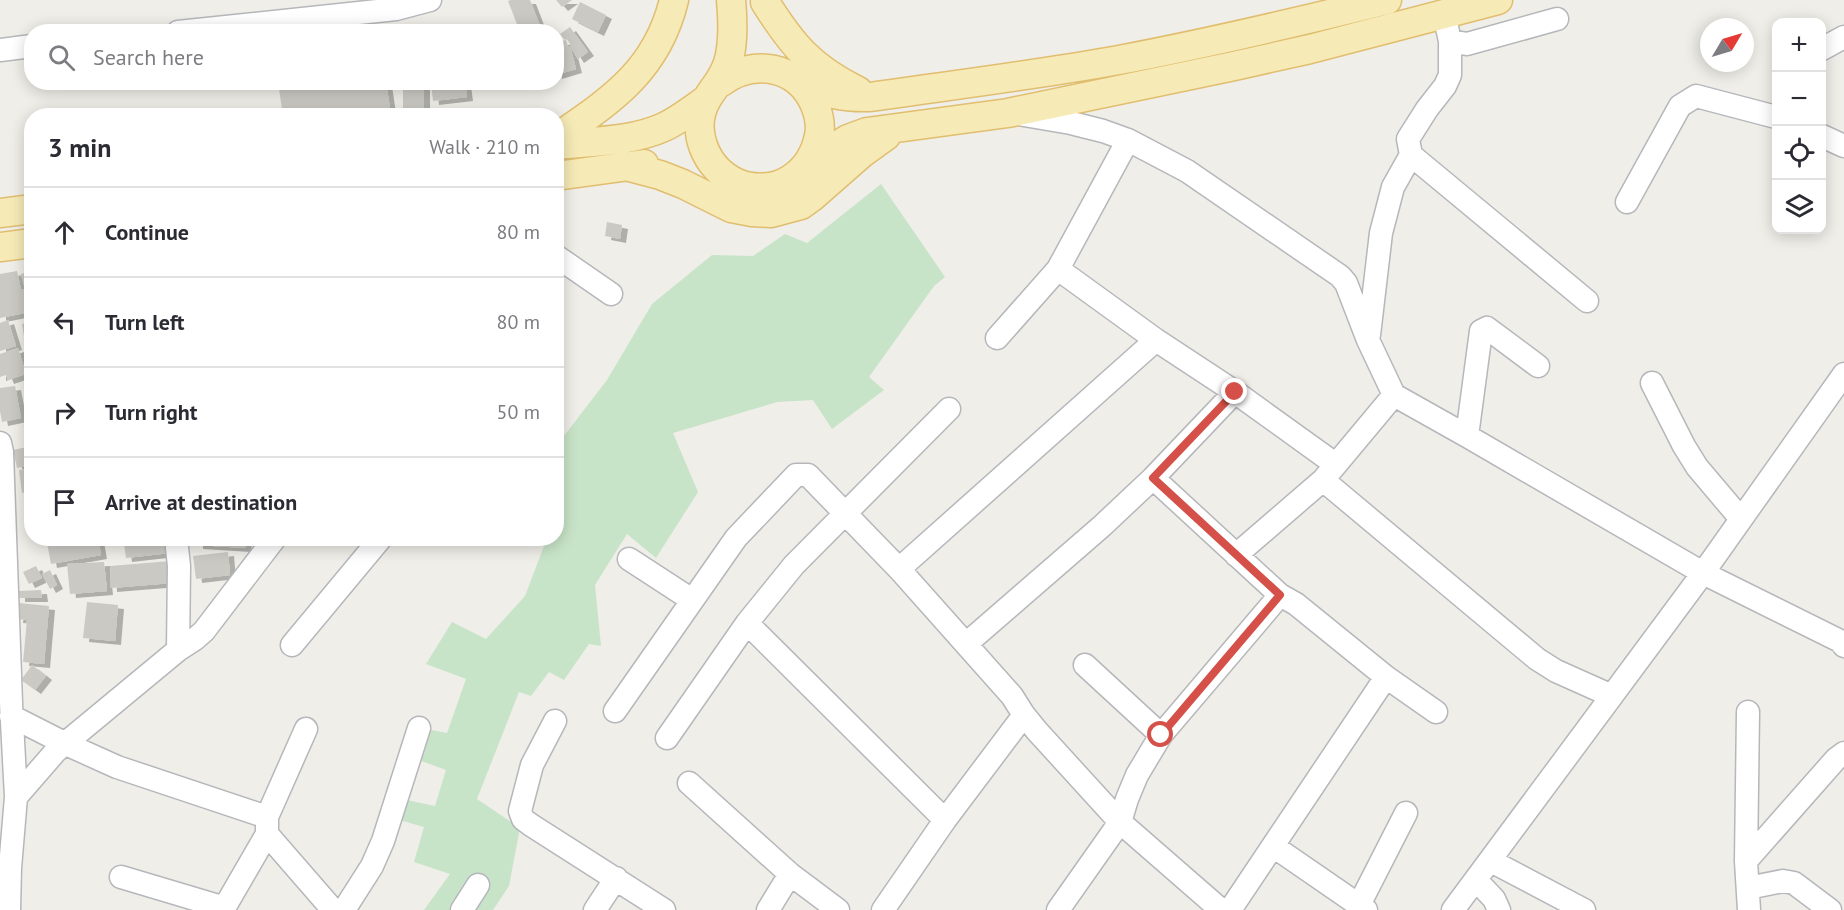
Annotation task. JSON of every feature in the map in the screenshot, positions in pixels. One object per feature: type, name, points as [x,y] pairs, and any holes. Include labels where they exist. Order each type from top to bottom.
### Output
[{"type":"main road","points":[[564,132],[606,102],[630,82],[646,64],[666,28],[674,0]]},
{"type":"main road","points":[[725,177],[710,161],[702,141],[700,119],[727,66],[732,45],[731,0]]},
{"type":"main road","points":[[564,144],[624,138],[654,131],[671,123],[735,73],[752,68],[763,68],[834,95],[870,97],[1118,60],[1268,30],[1386,0]]},
{"type":"main road","points":[[564,175],[671,162],[702,168],[754,188],[770,187],[785,183],[809,163],[857,135],[867,132],[1008,113],[1310,49],[1447,28],[1498,0]]},
{"type":"main road","points":[[765,1],[791,41],[808,59],[834,78],[870,97]]},
{"type":"main road","points":[[765,1],[771,46],[779,63],[811,97],[818,113],[820,130],[817,148],[809,163]]},
{"type":"main road","points":[[626,166],[660,175],[731,208],[771,213],[801,205],[866,149],[898,129]]},
{"type":"main road","points":[[0,213],[24,210]]},
{"type":"main road","points":[[0,247],[24,244]]},
{"type":"street","points":[[254,24],[396,9],[430,0]]},
{"type":"street","points":[[1447,28],[1467,44],[1557,19]]},
{"type":"street","points":[[1368,339],[1381,233],[1393,188],[1411,155],[1408,139],[1445,86],[1450,75],[1447,28]]},
{"type":"street","points":[[1826,46],[1844,37]]},
{"type":"street","points":[[0,50],[24,47]]},
{"type":"street","points":[[1627,202],[1680,106],[1696,96],[1772,116]]},
{"type":"street","points":[[1008,113],[1071,123],[1103,131],[1128,140],[1187,171],[1340,276],[1346,283],[1368,339],[1394,395],[1703,573],[1843,641]]},
{"type":"street","points":[[1826,138],[1844,146]]},
{"type":"street","points":[[998,338],[1058,269],[1128,140]]},
{"type":"street","points":[[1411,155],[1587,301]]},
{"type":"street","points":[[564,262],[611,294]]},
{"type":"street","points":[[1058,269],[1156,340],[1235,392],[1329,472],[1536,659],[1556,671],[1612,696]]},
{"type":"street","points":[[1467,436],[1481,331],[1486,328],[1538,366]]},
{"type":"street","points":[[899,569],[1156,340]]},
{"type":"street","points":[[1454,910],[1703,573],[1844,374]]},
{"type":"street","points":[[1652,384],[1697,467],[1741,519]]},
{"type":"street","points":[[966,644],[1102,526],[1153,478],[1235,392]]},
{"type":"street","points":[[1236,555],[1329,472],[1394,395]]},
{"type":"street","points":[[667,738],[747,623],[794,564],[949,409]]},
{"type":"street","points":[[0,443],[10,811],[9,910]]},
{"type":"street","points":[[615,711],[736,538],[796,475],[808,475],[899,569],[1012,696],[1024,715],[1120,822],[1221,910]]},
{"type":"street","points":[[1153,478],[1280,595],[1296,604],[1386,677],[1436,712]]},
{"type":"street","points":[[177,546],[179,566],[178,650]]},
{"type":"street","points":[[10,811],[50,757],[204,631],[269,546]]},
{"type":"street","points":[[292,645],[374,546]]},
{"type":"street","points":[[629,559],[692,600]]},
{"type":"street","points":[[1058,910],[1120,822],[1137,775],[1161,735],[1280,595]]},
{"type":"street","points":[[747,623],[945,820]]},
{"type":"street","points":[[1085,665],[1161,735]]},
{"type":"street","points":[[1230,910],[1386,677]]},
{"type":"street","points":[[7,706],[66,744],[117,767],[267,826],[333,910]]},
{"type":"street","points":[[1748,712],[1746,861],[1749,899],[1782,881],[1794,883],[1830,910]]},
{"type":"street","points":[[883,910],[945,820],[1024,715]]},
{"type":"street","points":[[555,721],[532,765],[520,811],[521,816],[531,825],[664,910]]},
{"type":"street","points":[[344,910],[372,866],[383,841],[419,728]]},
{"type":"street","points":[[121,878],[224,909],[267,826],[306,729]]},
{"type":"street","points":[[1746,861],[1836,759],[1844,753]]},
{"type":"street","points":[[690,783],[790,874],[838,910]]},
{"type":"street","points":[[1273,846],[1363,908],[1406,813]]},
{"type":"street","points":[[1491,861],[1584,910]]},
{"type":"street","points":[[768,910],[790,874]]},
{"type":"street","points":[[595,910],[616,878]]},
{"type":"street","points":[[1476,880],[1494,898],[1499,910]]},
{"type":"street","points":[[462,910],[478,885]]},
{"type":"green space","points":[[881,184],[945,277],[934,286],[869,377],[884,390],[832,429],[813,400],[777,402],[673,433],[698,492],[656,558],[627,534],[595,585],[601,646],[589,644],[564,680],[549,672],[531,696],[519,692],[477,799],[520,828],[509,886],[493,910],[424,910],[450,874],[414,862],[424,827],[396,819],[402,799],[435,806],[446,770],[413,758],[426,729],[447,733],[466,679],[426,664],[452,622],[486,639],[525,596],[544,546],[564,546],[564,436],[607,380],[652,304],[712,255],[753,256],[785,234],[807,243]]},
{"type":"building","points":[[530,0],[539,24],[517,24],[508,1]]},
{"type":"building","points":[[556,0],[572,0],[562,7]]},
{"type":"building","points":[[580,2],[606,15],[598,32],[572,19]]},
{"type":"building","points":[[570,27],[588,52],[578,59],[567,39],[564,39],[564,31]]},
{"type":"building","points":[[566,40],[568,47],[570,46],[576,69],[564,73],[564,41]]},
{"type":"building","points":[[279,90],[387,90],[390,108],[282,108]]},
{"type":"building","points":[[403,90],[424,90],[424,108],[403,108]]},
{"type":"building","points":[[432,90],[466,90],[467,97],[433,101]]},
{"type":"building","points":[[607,222],[622,225],[620,239],[605,236]]},
{"type":"building","points":[[17,271],[21,290],[24,289],[24,313],[0,318],[0,274]]},
{"type":"building","points":[[8,320],[16,346],[0,351],[0,323]]},
{"type":"building","points":[[18,348],[24,375],[8,380],[6,375],[0,377],[0,354]]},
{"type":"building","points":[[15,386],[21,418],[2,422],[0,388]]},
{"type":"building","points":[[24,448],[24,467],[17,468],[13,450]]},
{"type":"building","points":[[24,469],[24,493],[22,493],[19,470]]},
{"type":"building","points":[[48,546],[99,546],[101,555],[51,564]]},
{"type":"building","points":[[124,546],[169,546],[170,553],[126,558]]},
{"type":"building","points":[[213,546],[245,546],[245,548]]},
{"type":"building","points":[[228,552],[230,575],[196,579],[193,556]]},
{"type":"building","points":[[171,561],[172,583],[111,588],[110,566]]},
{"type":"building","points":[[104,562],[107,591],[70,594],[67,564]]},
{"type":"building","points":[[36,566],[42,578],[29,584],[23,572]]},
{"type":"building","points":[[50,570],[57,585],[50,589],[42,574]]},
{"type":"building","points":[[41,590],[42,598],[19,598],[19,591]]},
{"type":"building","points":[[87,602],[118,605],[115,641],[83,638]]},
{"type":"building","points":[[19,603],[49,606],[44,664],[23,662],[27,620],[17,619]]},
{"type":"building","points":[[32,665],[46,676],[35,690],[21,680]]},
{"type":"route","points":[[1161,735],[1280,595],[1153,478],[1235,392]]}]
